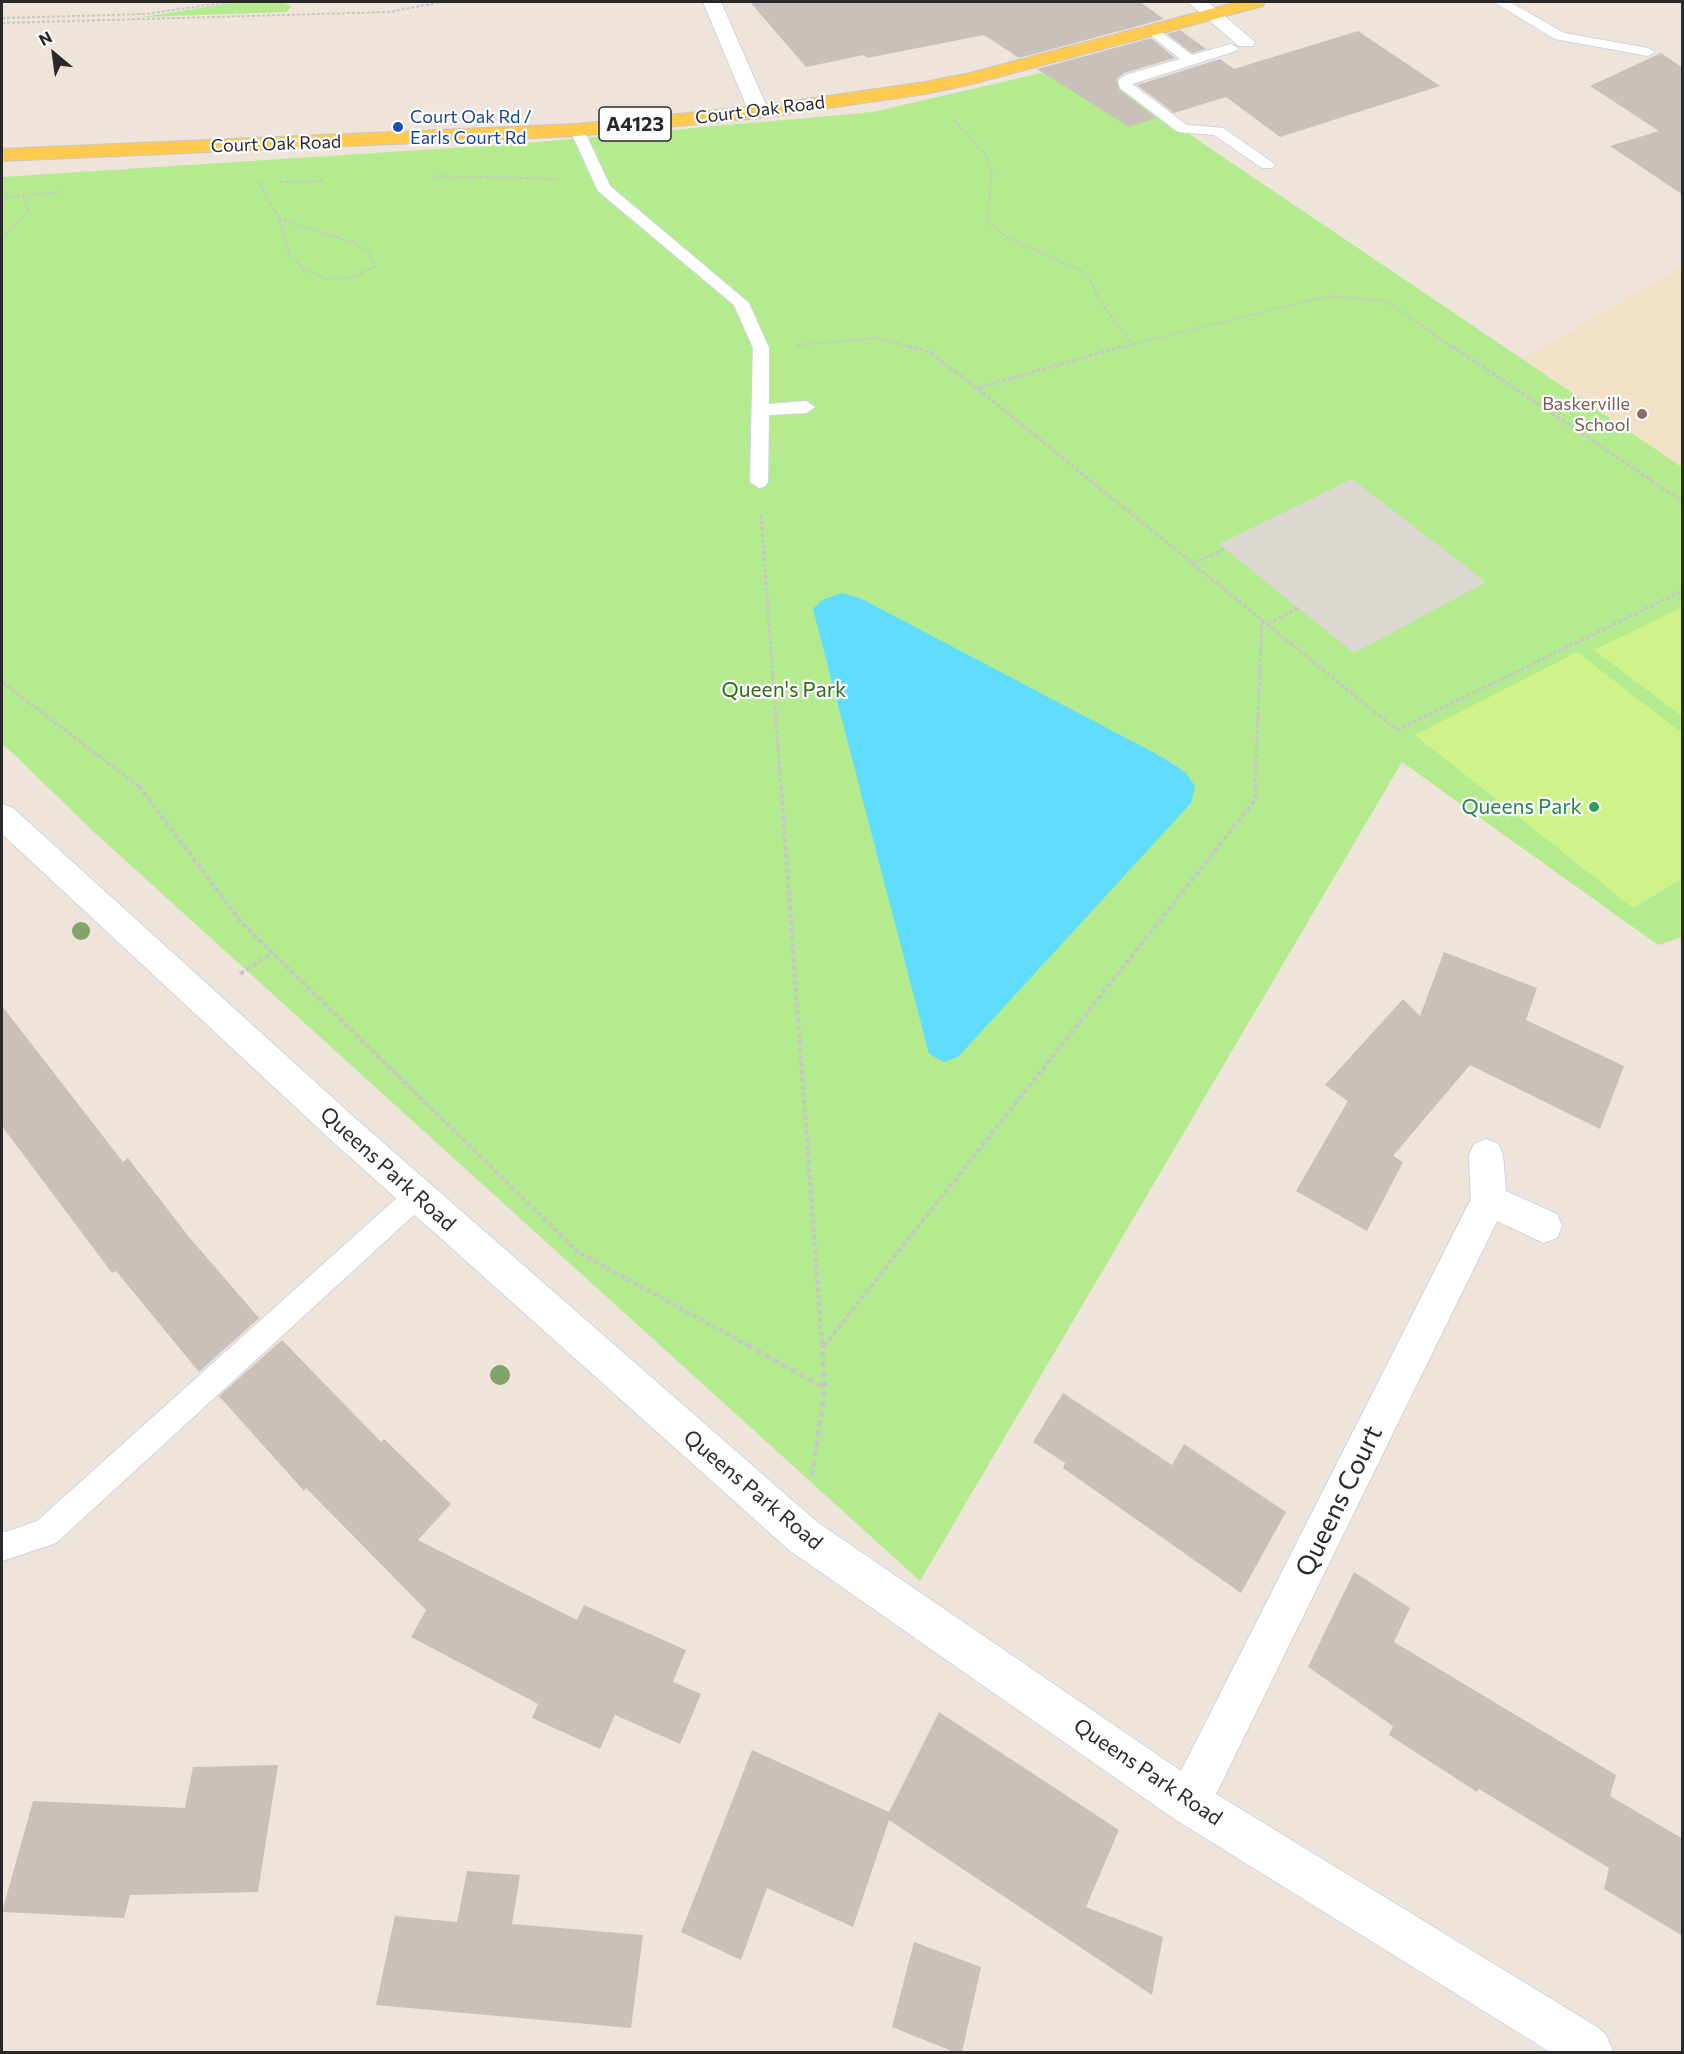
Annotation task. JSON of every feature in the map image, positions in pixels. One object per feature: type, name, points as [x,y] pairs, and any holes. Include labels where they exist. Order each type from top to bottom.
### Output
[{"type":"main road","name":"Court Oak Road","points":[[2,155],[577,130],[759,112],[925,88],[1153,30],[1205,8],[1256,2]]},
{"type":"street","points":[[712,2],[759,112]]},
{"type":"street","points":[[1205,8],[1239,45]]},
{"type":"street","name":"Queens Park Road","points":[[2,816],[418,1195],[802,1536],[1190,1802],[1580,2044],[1589,2052]]},
{"type":"street","points":[[1486,1155],[1489,1200],[1544,1226]]},
{"type":"street","name":"Queens Court","points":[[1190,1802],[1489,1200]]},
{"type":"lane","points":[[1501,2],[1560,36],[1648,52]]},
{"type":"lane","points":[[1153,30],[1190,60]]},
{"type":"lane","points":[[1239,45],[1130,78],[1125,81],[1125,85],[1184,129],[1218,131],[1268,165]]},
{"type":"lane","points":[[577,130],[603,188],[741,303],[761,348],[759,482]]},
{"type":"lane","points":[[760,410],[806,407]]},
{"type":"lane","points":[[2,1545],[4,1547],[46,1533],[418,1195]]},
{"type":"path","points":[[2,18],[146,14],[229,2]]},
{"type":"path","points":[[2,23],[389,12],[442,2]]},
{"type":"path","points":[[925,88],[986,155],[993,174],[987,221],[1008,238],[1078,269],[1089,278],[1099,300],[1132,344]]},
{"type":"path","points":[[258,180],[279,219],[290,256],[304,270],[327,279],[354,277],[374,267],[369,253],[354,243],[279,219]]},
{"type":"path","points":[[2,238],[29,212],[23,196]]},
{"type":"path","points":[[977,388],[1132,344],[1328,296],[1385,301],[1683,501]]},
{"type":"path","points":[[761,348],[878,338],[929,352],[977,388],[1397,730],[1683,591]]},
{"type":"path","points":[[759,482],[825,1388],[802,1536]]},
{"type":"path","points":[[1193,563],[1225,549]]},
{"type":"path","points":[[1268,624],[1299,608]]},
{"type":"path","points":[[822,1348],[1255,800],[1262,619]]},
{"type":"path","points":[[2,682],[142,789],[242,923],[578,1252],[825,1388]]},
{"type":"shaded area","name":"Baskerville School","points":[[1682,266],[1682,467],[1521,360]]},
{"type":"shaded area","points":[[1352,479],[1486,582],[1354,653],[1219,544]]},
{"type":"green space","points":[[238,2],[283,2],[291,6],[287,12],[142,17]]},
{"type":"green space","name":"Queen's Park","points":[[1084,63],[1682,467],[1682,937],[1658,945],[1402,762],[920,1581],[95,833],[2,743],[2,177],[515,144],[873,112]]},
{"type":"green space","points":[[1682,607],[1682,716],[1594,650]]},
{"type":"green space","name":"Queens Park","points":[[1577,652],[1682,733],[1682,879],[1633,908],[1415,735]]},
{"type":"water","points":[[842,593],[860,598],[1162,757],[1185,772],[1195,786],[1191,803],[958,1057],[944,1062],[929,1054],[813,609],[822,600]]},
{"type":"building","points":[[750,2],[1140,2],[1164,19],[1019,58],[984,35],[867,58],[864,55],[806,67]]},
{"type":"building","points":[[1180,30],[1206,49],[1192,53],[1167,34]]},
{"type":"building","points":[[1358,31],[1440,86],[1280,137],[1226,97],[1174,113],[1137,85],[1220,59],[1234,69]]},
{"type":"building","points":[[1151,38],[1175,58],[1124,73],[1117,79],[1119,90],[1156,118],[1129,127],[1037,69]]},
{"type":"building","points":[[1661,53],[1683,68],[1683,195],[1610,146],[1659,131],[1590,86]]},
{"type":"building","points":[[1444,952],[1537,988],[1526,1020],[1624,1066],[1600,1129],[1470,1065],[1393,1156],[1403,1162],[1367,1231],[1296,1191],[1348,1101],[1325,1085],[1403,999],[1420,1016]]},
{"type":"building","points":[[2,1006],[123,1162],[128,1158],[189,1237],[259,1318],[199,1372],[116,1271],[112,1273],[2,1126]]},
{"type":"building","points":[[282,1340],[381,1442],[384,1439],[451,1504],[418,1540],[577,1620],[584,1605],[686,1650],[673,1682],[701,1694],[680,1744],[615,1715],[600,1749],[532,1718],[538,1704],[411,1637],[426,1610],[306,1488],[304,1491],[219,1396]]},
{"type":"building","points":[[1063,1393],[1172,1465],[1184,1444],[1286,1512],[1241,1593],[1063,1468],[1065,1463],[1033,1442]]},
{"type":"building","points":[[1354,1572],[1410,1608],[1394,1642],[1616,1775],[1610,1796],[1683,1839],[1683,1936],[1604,1889],[1609,1868],[1479,1789],[1477,1792],[1389,1735],[1393,1726],[1308,1667]]},
{"type":"building","points":[[939,1712],[1119,1830],[1086,1907],[1163,1937],[1152,1995],[889,1820],[853,1927],[767,1888],[741,1960],[681,1932],[752,1750],[889,1812]]},
{"type":"building","points":[[278,1765],[258,1892],[130,1895],[124,1918],[2,1912],[33,1801],[185,1808],[193,1767]]},
{"type":"building","points":[[467,1871],[520,1875],[512,1924],[643,1935],[631,2028],[376,2005],[395,1916],[457,1922]]},
{"type":"building","points":[[914,1942],[981,1967],[962,2052],[954,2052],[892,2027]]},
{"type":"place","name":"Court Oak Rd / Earls Court Rd","points":[[398,127]]},
{"type":"place","name":"Baskerville School","points":[[1642,414]]},
{"type":"place","name":"Queens Park","points":[[1594,807]]}]
